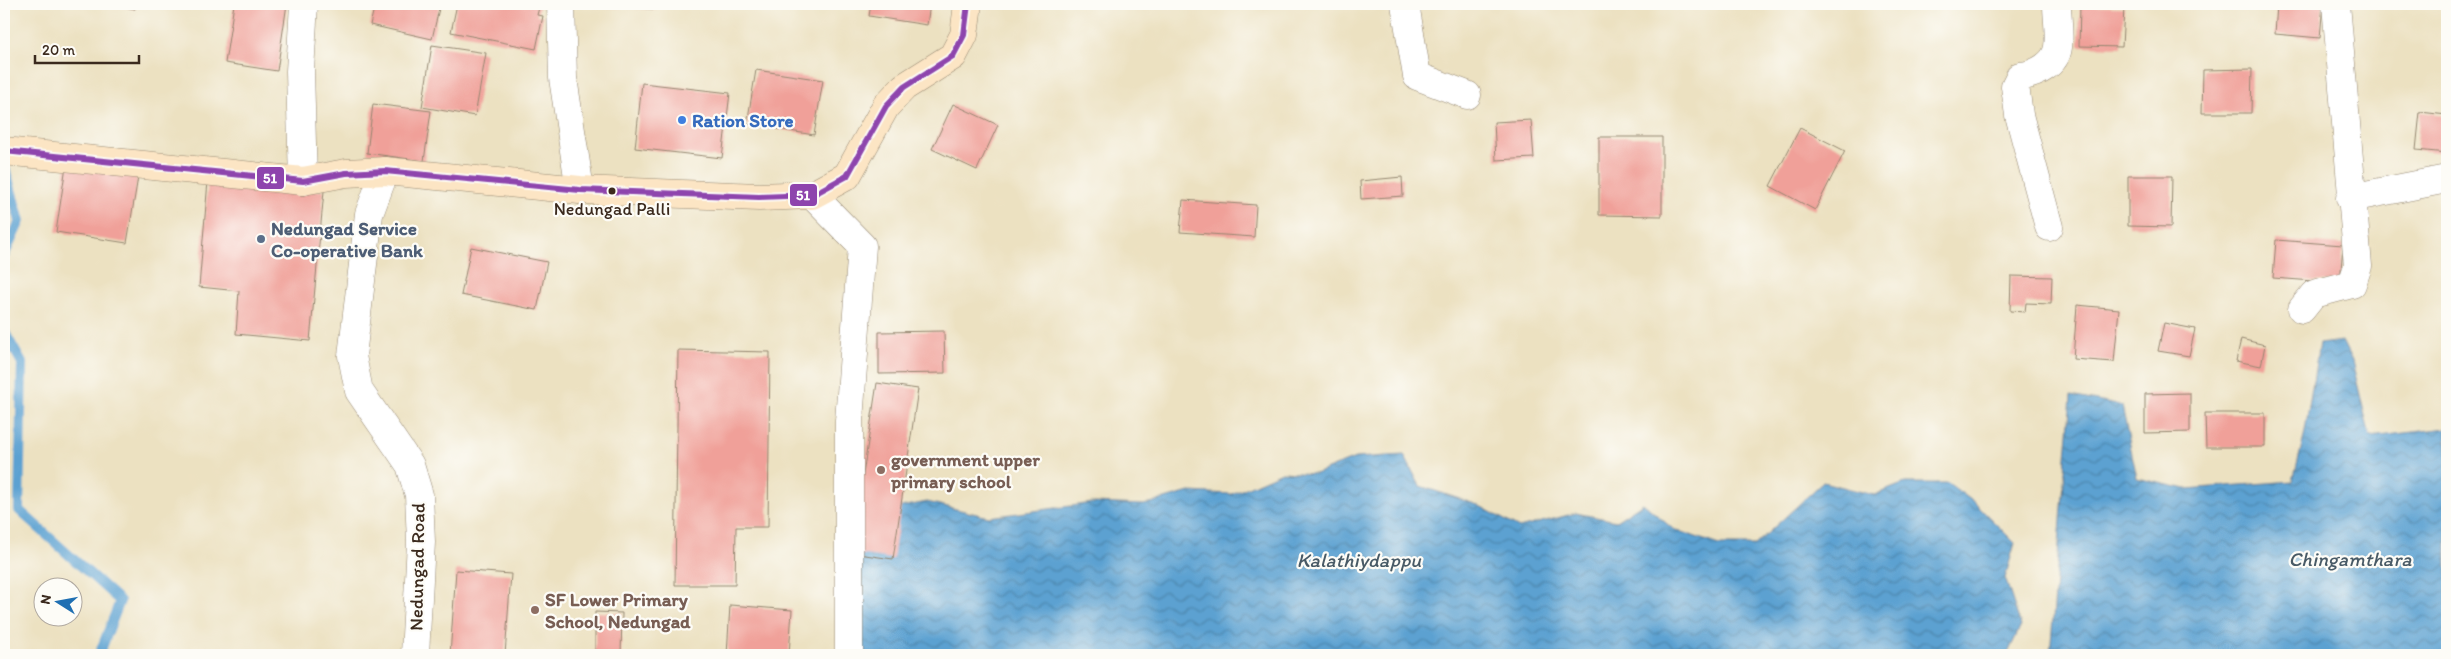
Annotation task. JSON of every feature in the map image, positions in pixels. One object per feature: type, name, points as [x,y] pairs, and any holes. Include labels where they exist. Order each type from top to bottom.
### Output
[{"type":"main road","points":[[4,151],[303,181],[346,173],[385,171],[580,190],[760,197],[812,195],[847,176],[886,106],[904,86],[953,56],[964,35],[968,4]]},
{"type":"street","points":[[303,181],[300,70],[304,4]]},
{"type":"street","points":[[560,4],[563,78],[580,190]]},
{"type":"street","points":[[1405,4],[1417,76],[1467,95]]},
{"type":"street","points":[[2049,227],[2019,115],[2015,86],[2020,76],[2039,71],[2051,63],[2058,48],[2057,4]]},
{"type":"street","points":[[2302,309],[2314,294],[2352,284],[2358,266],[2350,198],[2344,88],[2336,4]]},
{"type":"street","name":"Nedungad Road","points":[[385,171],[369,214],[352,356],[359,391],[410,465],[419,495],[421,542],[415,655]]},
{"type":"street","points":[[2350,198],[2447,179]]},
{"type":"street","points":[[812,195],[862,246],[848,421],[849,655]]},
{"type":"water","name":"Chingamthara","points":[[2342,341],[2352,361],[2370,437],[2447,428],[2447,655],[2050,655],[2071,396],[2122,406],[2137,478],[2186,489],[2293,481],[2304,437],[2319,344]]},
{"type":"water","name":"Kalathiydappu","points":[[1404,455],[1420,486],[1478,505],[1519,528],[1576,513],[1616,521],[1643,503],[1673,529],[1719,545],[1755,545],[1823,482],[1874,495],[1905,483],[1948,483],[1975,503],[2015,543],[2005,578],[2021,626],[2007,655],[854,655],[856,563],[876,512],[927,502],[989,517],[1093,503],[1144,505],[1189,492],[1232,494],[1282,472],[1315,474],[1355,458]]},
{"type":"building","points":[[109,4],[136,4],[135,9]]},
{"type":"building","points":[[234,4],[287,4],[277,71],[225,63]]},
{"type":"building","points":[[375,4],[440,4],[432,39],[370,25]]},
{"type":"building","points":[[457,4],[540,4],[537,15],[543,16],[536,49],[451,32]]},
{"type":"building","points":[[601,4],[656,4],[656,9],[601,7]]},
{"type":"building","points":[[871,4],[930,4],[927,25],[869,16]]},
{"type":"building","points":[[2277,4],[2323,4],[2320,38],[2275,34]]},
{"type":"building","points":[[2080,6],[2124,7],[2122,47],[2079,46]]},
{"type":"building","points":[[432,45],[486,53],[475,116],[422,107]]},
{"type":"building","points":[[2252,69],[2251,113],[2202,113],[2203,70]]},
{"type":"building","points":[[756,70],[823,80],[814,135],[747,124]]},
{"type":"building","name":"Ration Store","points":[[642,83],[730,93],[722,158],[635,148]]},
{"type":"building","points":[[373,104],[431,111],[424,161],[367,153]]},
{"type":"building","points":[[953,104],[998,125],[977,170],[932,149]]},
{"type":"building","points":[[2420,112],[2447,115],[2447,153],[2416,150]]},
{"type":"building","points":[[1531,120],[1534,158],[1496,160],[1494,122]]},
{"type":"building","points":[[1800,128],[1845,151],[1815,210],[1770,186]]},
{"type":"building","points":[[1599,137],[1662,137],[1662,216],[1599,215]]},
{"type":"building","points":[[66,166],[138,177],[127,243],[56,232]]},
{"type":"building","points":[[2128,176],[2172,176],[2171,227],[2128,226]]},
{"type":"building","points":[[1402,177],[1403,196],[1361,199],[1360,181]]},
{"type":"building","name":"Nedungad Service Co-operative Bank","points":[[208,181],[324,191],[310,341],[236,334],[239,291],[199,287]]},
{"type":"building","points":[[1183,200],[1256,205],[1254,237],[1180,232]]},
{"type":"building","points":[[2276,240],[2343,245],[2340,283],[2273,278]]},
{"type":"building","points":[[471,247],[547,262],[537,310],[461,295]]},
{"type":"building","points":[[2011,276],[2052,277],[2051,304],[2026,303],[2025,312],[2010,311]]},
{"type":"building","points":[[2077,305],[2119,309],[2114,362],[2073,359]]},
{"type":"building","points":[[2164,323],[2195,329],[2189,356],[2158,351]]},
{"type":"building","points":[[944,331],[945,373],[879,374],[879,332]]},
{"type":"building","points":[[2241,339],[2265,345],[2261,366],[2236,361]]},
{"type":"building","points":[[678,350],[770,352],[768,527],[736,527],[735,585],[675,585]]},
{"type":"building","points":[[877,383],[918,389],[893,559],[851,553]]},
{"type":"building","points":[[2190,393],[2190,432],[2145,433],[2145,394]]},
{"type":"building","points":[[2205,413],[2265,413],[2265,447],[2206,447]]},
{"type":"building","points":[[456,570],[511,574],[505,655],[450,655]]},
{"type":"building","points":[[730,605],[792,610],[789,655],[727,655]]},
{"type":"building","points":[[595,612],[622,613],[621,655],[595,655]]},
{"type":"waterway","points":[[4,165],[20,221],[4,256]]},
{"type":"waterway","points":[[4,331],[22,363],[19,510],[120,601],[99,655]]},
{"type":"transit line","name":"51","points":[[4,151],[303,181],[346,173],[385,171],[580,190],[759,197],[812,195],[847,176],[886,106],[904,87],[953,56],[964,35],[968,4]]},
{"type":"place","name":"Ration Store","points":[[682,120]]},
{"type":"place","name":"Nedungad Palli","points":[[612,191]]},
{"type":"place","name":"Nedungad Service Co-operative Bank","points":[[261,239]]},
{"type":"place","name":"government upper primary school","points":[[881,470]]},
{"type":"place","name":"SF Lower Primary School, Nedungad","points":[[535,610]]}]
